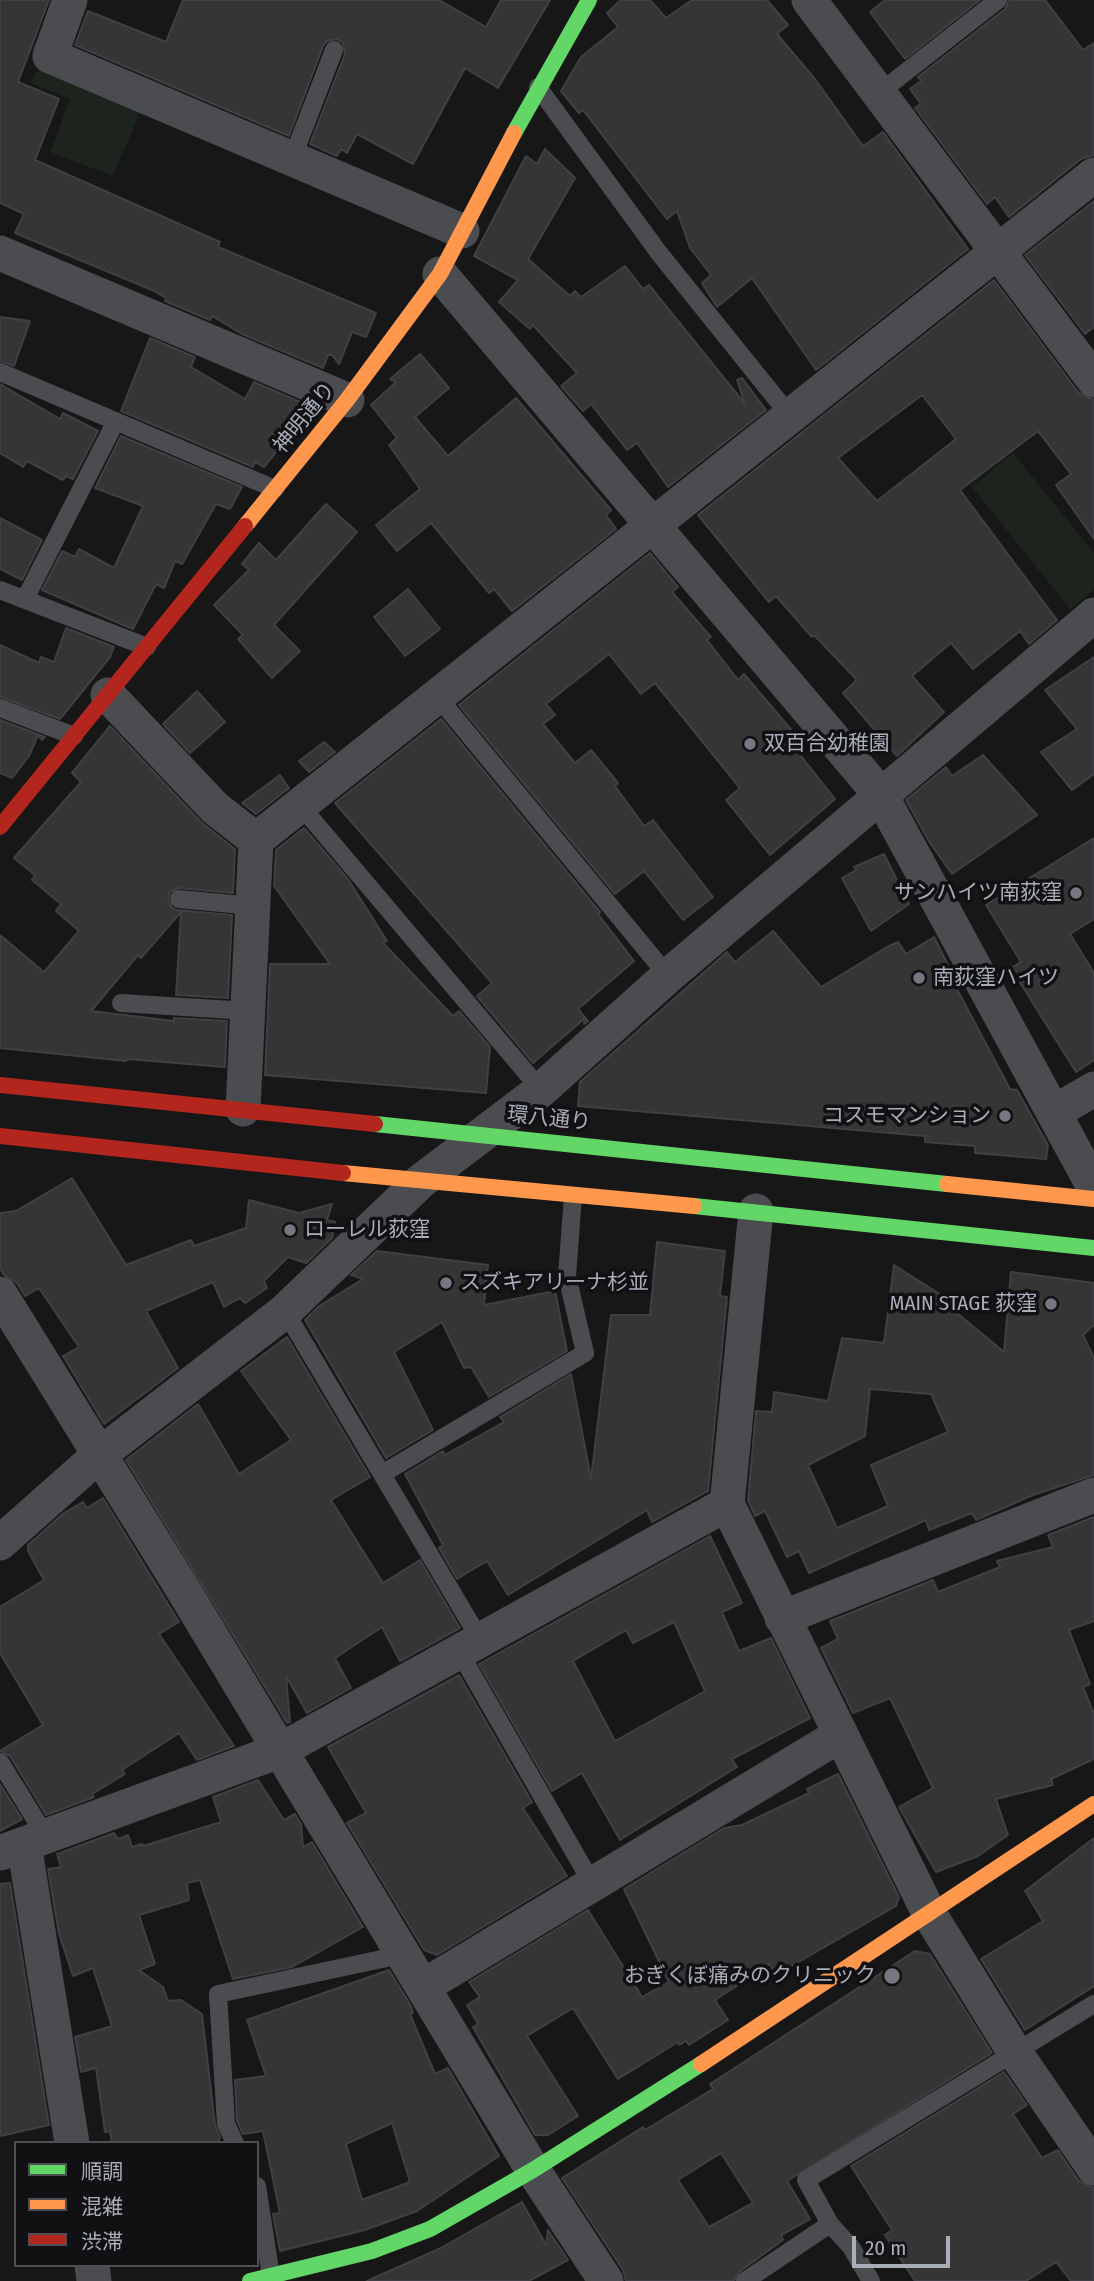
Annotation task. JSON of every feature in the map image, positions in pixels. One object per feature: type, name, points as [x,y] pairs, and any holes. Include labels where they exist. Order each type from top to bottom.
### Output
[{"type":"main road","name":"神明通り","points":[[0,827],[347,400],[440,274],[538,87],[589,0]]},
{"type":"main road","name":"環八通り","points":[[0,1085],[481,1133],[1094,1199]]},
{"type":"main road","points":[[0,1136],[421,1181],[756,1211],[1094,1248]]},
{"type":"main road","points":[[250,2281],[372,2251],[430,2229],[533,2170],[930,1915],[1094,1804]]},
{"type":"street","points":[[70,0],[50,56],[462,231]]},
{"type":"street","points":[[808,0],[1094,380]]},
{"type":"street","points":[[243,1110],[256,840],[1094,175]]},
{"type":"street","points":[[0,253],[347,400]]},
{"type":"street","points":[[440,274],[880,794],[1094,1187]]},
{"type":"street","points":[[0,1543],[98,1455],[285,1311],[421,1181],[541,1090],[668,976],[1094,615]]},
{"type":"street","points":[[108,695],[215,808],[256,840]]},
{"type":"street","points":[[1055,1112],[1094,1089]]},
{"type":"street","points":[[756,1211],[727,1504],[930,1915],[1014,2051],[1094,2168]]},
{"type":"street","points":[[0,1294],[405,1954],[533,2170],[606,2281]]},
{"type":"street","points":[[782,1618],[1094,1495]]},
{"type":"street","points":[[72,2141],[23,1844],[279,1751],[727,1504]]},
{"type":"street","points":[[424,1986],[840,1735]]},
{"type":"lane","points":[[879,93],[998,0]]},
{"type":"lane","points":[[292,159],[334,50]]},
{"type":"lane","points":[[538,87],[659,253],[791,417]]},
{"type":"lane","points":[[0,372],[275,489]]},
{"type":"lane","points":[[25,599],[116,422]]},
{"type":"lane","points":[[0,590],[146,647]]},
{"type":"lane","points":[[437,696],[668,976]]},
{"type":"lane","points":[[0,708],[74,736]]},
{"type":"lane","points":[[300,805],[541,1090]]},
{"type":"lane","points":[[179,899],[253,906]]},
{"type":"lane","points":[[121,1003],[248,1011]]},
{"type":"lane","points":[[382,1474],[585,1353],[567,1276],[573,1196]]},
{"type":"lane","points":[[285,1311],[382,1474],[593,1885]]},
{"type":"lane","points":[[0,1762],[23,1844]]},
{"type":"lane","points":[[234,2141],[226,2124],[218,1994],[405,1954]]},
{"type":"lane","points":[[871,2281],[851,2248],[830,2224],[806,2180],[1094,2004]]},
{"type":"lane","points":[[259,2199],[271,2276]]},
{"type":"lane","points":[[745,2281],[830,2224]]},
{"type":"shaded area","points":[[41,66],[142,108],[113,176],[50,152],[70,99],[30,83]]},
{"type":"shaded area","points":[[1013,453],[1094,553],[1094,590],[1070,609],[972,487]]},
{"type":"building","points":[[0,0],[49,0],[18,82],[59,99],[35,160],[220,242],[218,247],[376,313],[366,337],[352,332],[339,364],[332,355],[328,355],[323,368],[242,334],[212,316],[210,320],[165,301],[166,298],[152,290],[15,233],[24,214],[0,203]]},
{"type":"building","points":[[183,0],[439,0],[486,27],[501,0],[550,0],[498,88],[465,68],[413,164],[357,134],[347,153],[341,149],[337,156],[310,144],[345,54],[343,43],[337,39],[327,41],[323,46],[289,136],[75,45],[88,11],[166,42]]},
{"type":"building","points":[[621,0],[650,0],[666,18],[692,0],[767,0],[788,25],[777,34],[815,79],[863,146],[883,132],[968,249],[816,370],[752,278],[717,307],[702,283],[711,275],[690,248],[677,211],[667,219],[583,110],[579,113],[561,91],[581,57],[618,27],[607,13]]},
{"type":"building","points":[[885,0],[980,0],[905,59],[870,12]]},
{"type":"building","points":[[1009,0],[1045,0],[1083,50],[1094,43],[1094,155],[1081,159],[1009,217],[995,197],[987,204],[915,108],[921,104],[910,89],[921,81],[918,77],[1005,9]]},
{"type":"building","points":[[545,149],[575,178],[528,259],[570,296],[575,291],[581,297],[625,266],[643,289],[649,285],[745,404],[737,380],[742,378],[766,410],[668,487],[637,443],[627,450],[591,404],[583,411],[561,386],[577,373],[533,325],[530,329],[499,302],[518,280],[474,256],[526,156],[537,164]]},
{"type":"building","points":[[1094,201],[1094,327],[1085,334],[1025,255]]},
{"type":"building","points":[[994,280],[1078,392],[1094,400],[1094,539],[1056,485],[1071,474],[1038,431],[960,490],[1057,620],[1029,644],[1020,631],[973,669],[951,643],[912,676],[944,712],[897,756],[843,693],[857,680],[814,635],[812,637],[776,596],[769,602],[698,515]],"holes":[[[922,395],[956,439],[877,501],[838,458]]]},
{"type":"building","points":[[0,317],[30,321],[14,366],[0,361]]},
{"type":"building","points":[[150,338],[195,357],[191,367],[245,399],[254,382],[305,404],[285,441],[264,467],[255,462],[253,467],[121,411]]},
{"type":"building","points":[[420,354],[449,388],[415,417],[448,456],[516,398],[611,510],[606,515],[616,529],[512,611],[494,589],[489,593],[431,523],[397,551],[376,525],[420,489],[389,445],[397,438],[371,405],[396,382],[390,379]]},
{"type":"building","points":[[0,384],[60,419],[63,413],[98,431],[73,479],[66,476],[63,480],[27,461],[23,467],[0,453]]},
{"type":"building","points":[[121,436],[242,487],[230,509],[216,504],[182,564],[175,561],[164,588],[156,584],[133,629],[42,590],[62,551],[75,557],[79,549],[114,568],[143,506],[95,488]]},
{"type":"building","points":[[326,504],[357,532],[274,625],[300,651],[272,678],[238,639],[243,635],[214,605],[249,570],[242,564],[259,543],[276,560]]},
{"type":"building","points":[[0,518],[42,540],[22,580],[0,569]]},
{"type":"building","points":[[650,553],[678,587],[672,592],[711,637],[707,640],[738,680],[744,674],[804,745],[797,751],[835,799],[770,855],[726,800],[740,788],[655,683],[641,694],[609,654],[546,704],[555,715],[543,724],[575,763],[591,750],[618,783],[615,786],[644,826],[653,820],[713,897],[683,920],[644,871],[615,894],[459,705]]},
{"type":"building","points":[[408,589],[440,629],[405,656],[374,617]]},
{"type":"building","points":[[66,628],[114,647],[110,657],[60,719],[0,697],[0,645],[39,663],[41,657],[54,662]]},
{"type":"building","points":[[1094,657],[1094,774],[1072,790],[1041,752],[1077,729],[1045,690]]},
{"type":"building","points":[[197,691],[225,722],[190,753],[163,724]]},
{"type":"building","points":[[441,719],[600,912],[598,914],[634,961],[578,1009],[588,1021],[584,1024],[585,1018],[533,1063],[477,996],[492,983],[335,803]]},
{"type":"building","points":[[0,720],[45,737],[42,740],[38,735],[29,756],[12,778],[0,773]]},
{"type":"building","points":[[110,726],[201,822],[235,849],[233,893],[179,888],[170,892],[168,899],[172,908],[177,910],[232,915],[228,998],[176,995],[181,912],[141,958],[138,955],[91,1011],[174,1021],[174,1018],[227,1021],[225,1067],[126,1061],[0,1048],[0,935],[44,972],[79,931],[56,911],[61,904],[32,880],[35,875],[14,858],[81,782],[72,773]]},
{"type":"building","points":[[324,742],[335,752],[309,772],[299,761]]},
{"type":"building","points":[[983,755],[1037,815],[952,874],[930,843],[906,800],[946,767],[952,776]]},
{"type":"building","points":[[280,775],[289,788],[256,814],[242,803]]},
{"type":"building","points":[[304,828],[348,879],[387,941],[383,943],[453,1016],[459,1011],[490,1047],[486,1093],[265,1075],[270,964],[330,964],[274,886],[276,850]]},
{"type":"building","points":[[1094,838],[1094,919],[1070,934],[1094,973],[1094,1060],[1076,1072],[1011,968],[1021,962],[986,905]]},
{"type":"building","points":[[884,854],[909,904],[871,931],[842,878],[856,870],[854,867]]},
{"type":"building","points":[[773,931],[821,987],[898,942],[906,954],[934,937],[953,975],[950,976],[1010,1089],[1017,1090],[1048,1145],[1046,1159],[975,1153],[975,1146],[925,1142],[925,1136],[578,1106],[580,1082],[727,952],[735,962]]},
{"type":"building","points":[[72,1178],[126,1265],[191,1240],[194,1246],[246,1228],[249,1200],[299,1213],[332,1204],[327,1220],[335,1222],[332,1238],[306,1263],[288,1257],[264,1281],[267,1288],[245,1303],[240,1298],[224,1307],[213,1282],[146,1311],[178,1368],[104,1424],[63,1356],[79,1347],[39,1288],[25,1296],[17,1283],[4,1275],[0,1268],[0,1213],[16,1211]]},
{"type":"building","points":[[657,1242],[725,1251],[720,1296],[727,1297],[708,1491],[652,1522],[647,1510],[508,1595],[487,1561],[457,1579],[439,1548],[443,1545],[405,1474],[443,1451],[445,1455],[504,1422],[500,1417],[571,1374],[591,1479],[611,1315],[650,1315]]},
{"type":"building","points":[[377,1251],[488,1265],[484,1305],[555,1291],[567,1351],[489,1397],[471,1367],[464,1368],[442,1322],[394,1352],[433,1430],[386,1458],[305,1320],[319,1306],[363,1279],[351,1275]]},
{"type":"building","points":[[894,1265],[941,1295],[951,1313],[958,1314],[1004,1352],[1011,1272],[1094,1283],[1094,1325],[1083,1335],[1094,1358],[1094,1475],[1033,1495],[976,1520],[972,1513],[929,1530],[926,1520],[809,1573],[799,1551],[787,1557],[765,1511],[755,1516],[748,1500],[756,1411],[772,1412],[774,1392],[828,1401],[842,1338],[884,1343]],"holes":[[[870,1389],[931,1394],[948,1432],[871,1465],[888,1506],[837,1528],[808,1465],[865,1436]]]},
{"type":"building","points":[[287,1337],[370,1477],[331,1500],[383,1583],[420,1560],[460,1628],[400,1661],[382,1627],[335,1658],[351,1688],[307,1713],[286,1676],[290,1722],[287,1723],[126,1460],[198,1404],[239,1474],[291,1440],[241,1371]]},
{"type":"building","points":[[103,1498],[179,1622],[159,1634],[234,1746],[197,1760],[179,1733],[122,1770],[125,1774],[92,1794],[94,1797],[46,1815],[10,1756],[0,1751],[43,1725],[0,1653],[0,1607],[44,1580],[28,1551],[28,1545],[64,1513],[83,1502],[87,1508]]},
{"type":"building","points":[[1094,1517],[1094,1621],[1069,1630],[1090,1684],[1083,1687],[1094,1714],[1094,1759],[1051,1779],[1053,1785],[996,1799],[1008,1835],[978,1856],[936,1872],[899,1807],[933,1788],[890,1698],[853,1713],[821,1648],[838,1639],[830,1621],[933,1580],[938,1592],[1000,1567],[997,1561],[1053,1547],[1048,1535]]},
{"type":"building","points":[[710,1536],[742,1603],[722,1612],[739,1651],[771,1638],[810,1718],[732,1759],[737,1767],[620,1840],[582,1773],[552,1791],[479,1664]],"holes":[[[674,1622],[705,1691],[615,1741],[573,1661],[626,1630],[633,1643]]]},
{"type":"building","points":[[459,1675],[532,1802],[523,1808],[567,1876],[437,1955],[424,1950],[347,1823],[366,1813],[328,1747]]},
{"type":"building","points":[[838,1774],[899,1897],[896,1906],[776,1975],[770,1964],[715,2000],[728,2020],[689,2045],[686,2041],[679,2045],[678,2042],[618,2079],[573,2008],[527,2036],[578,2116],[548,2135],[535,2135],[473,2027],[478,2024],[467,2005],[480,1997],[469,1982],[588,1910],[642,1997],[669,1982],[624,1889],[724,1828],[742,1825],[809,1793],[807,1789]]},
{"type":"building","points":[[258,1780],[284,1820],[295,1814],[301,1824],[303,1847],[312,1842],[363,1927],[292,1967],[233,1979],[200,1880],[187,1883],[189,1900],[139,1915],[155,1964],[139,1970],[163,1987],[168,2001],[181,2000],[202,2014],[215,2125],[220,2137],[219,2141],[112,2141],[110,2131],[105,2132],[96,2068],[81,2072],[75,2037],[112,2026],[93,1968],[73,1976],[59,1934],[48,1869],[61,1867],[57,1854],[114,1833],[118,1839],[128,1835],[132,1847],[143,1846],[221,1822],[213,1797]]},
{"type":"building","points":[[0,1784],[22,1819],[0,1831]]},
{"type":"building","points":[[1094,1838],[1094,1986],[1025,2030],[981,1959],[1043,1921],[1025,1891]]},
{"type":"building","points":[[10,1883],[49,2125],[0,2136],[0,1884]]},
{"type":"building","points":[[915,1951],[930,1954],[992,2053],[787,2181],[810,2219],[781,2235],[783,2240],[739,2272],[734,2281],[626,2281],[623,2270],[562,2178],[643,2127],[645,2130],[713,2089],[710,2084]],"holes":[[[721,2153],[753,2203],[709,2227],[678,2180]]]},
{"type":"building","points":[[389,1970],[411,2006],[413,2013],[410,2014],[435,2074],[448,2068],[499,2156],[417,2211],[365,2230],[280,2251],[273,2214],[280,2213],[263,2131],[243,2134],[237,2121],[235,2080],[266,2076],[247,2020]],"holes":[[[392,2123],[410,2182],[362,2200],[346,2144]]]},
{"type":"building","points":[[1004,2072],[1027,2105],[1013,2114],[1042,2158],[1058,2150],[1078,2180],[1094,2188],[1094,2281],[1071,2281],[1056,2262],[1026,2281],[915,2281],[885,2235],[892,2230],[851,2166]]},
{"type":"building","points":[[522,2202],[546,2245],[548,2230],[568,2260],[529,2281],[367,2281],[441,2248]]},
{"type":"traffic: fast","points":[[514,133],[589,0]]},
{"type":"traffic: fast","points":[[375,1124],[947,1184]]},
{"type":"traffic: fast","points":[[694,1206],[1094,1248]]},
{"type":"traffic: fast","points":[[250,2281],[372,2251],[430,2229],[533,2170],[701,2064]]},
{"type":"traffic: slow","points":[[245,526],[347,400],[440,274],[514,133]]},
{"type":"traffic: slow","points":[[343,1173],[694,1206]]},
{"type":"traffic: slow","points":[[947,1184],[1094,1199]]},
{"type":"traffic: slow","points":[[701,2064],[1094,1804]]},
{"type":"traffic: jam","points":[[0,827],[245,526]]},
{"type":"traffic: jam","points":[[0,1085],[375,1124]]},
{"type":"traffic: jam","points":[[0,1136],[343,1173]]},
{"type":"place","name":"双百合幼稚園","points":[[750,744]]},
{"type":"place","name":"サンハイツ南荻窪","points":[[1076,893]]},
{"type":"place","name":"南荻窪ハイツ","points":[[919,978]]},
{"type":"place","name":"コスモマンション","points":[[1005,1116]]},
{"type":"place","name":"ローレル荻窪","points":[[290,1230]]},
{"type":"place","name":"スズキアリーナ杉並","points":[[446,1283]]},
{"type":"place","name":"MAIN STAGE 荻窪","points":[[1051,1304]]},
{"type":"place","name":"おぎくぼ痛みのクリニック","points":[[892,1976]]}]
